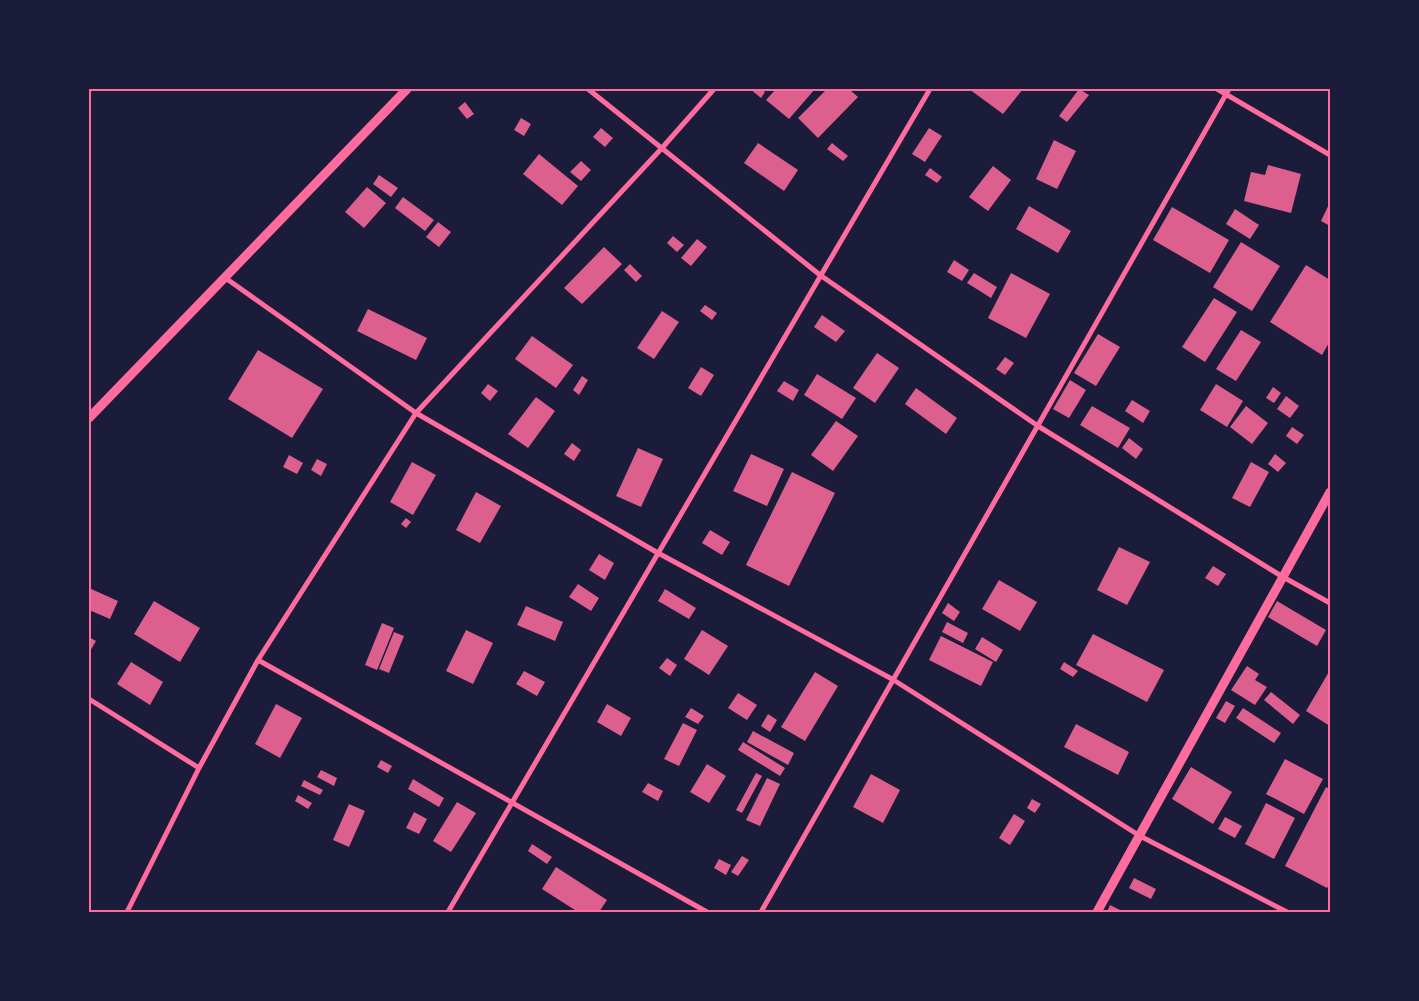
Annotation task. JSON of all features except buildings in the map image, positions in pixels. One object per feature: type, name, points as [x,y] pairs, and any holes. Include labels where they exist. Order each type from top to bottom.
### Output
[{"type":"street","points":[[89,418],[223,277],[407,89]]},
{"type":"street","points":[[588,89],[820,275],[1038,426],[1283,577],[1330,602]]},
{"type":"street","points":[[129,912],[199,768],[258,660],[416,413],[662,148],[714,89]]},
{"type":"street","points":[[448,912],[930,89]]},
{"type":"street","points":[[1217,89],[1330,155]]},
{"type":"street","points":[[761,912],[1229,89]]},
{"type":"street","points":[[223,277],[416,413],[658,553],[892,679],[1140,836],[1287,912]]},
{"type":"street","points":[[1097,912],[1330,492]]},
{"type":"street","points":[[258,660],[707,912]]},
{"type":"street","points":[[89,699],[199,768]]}]
